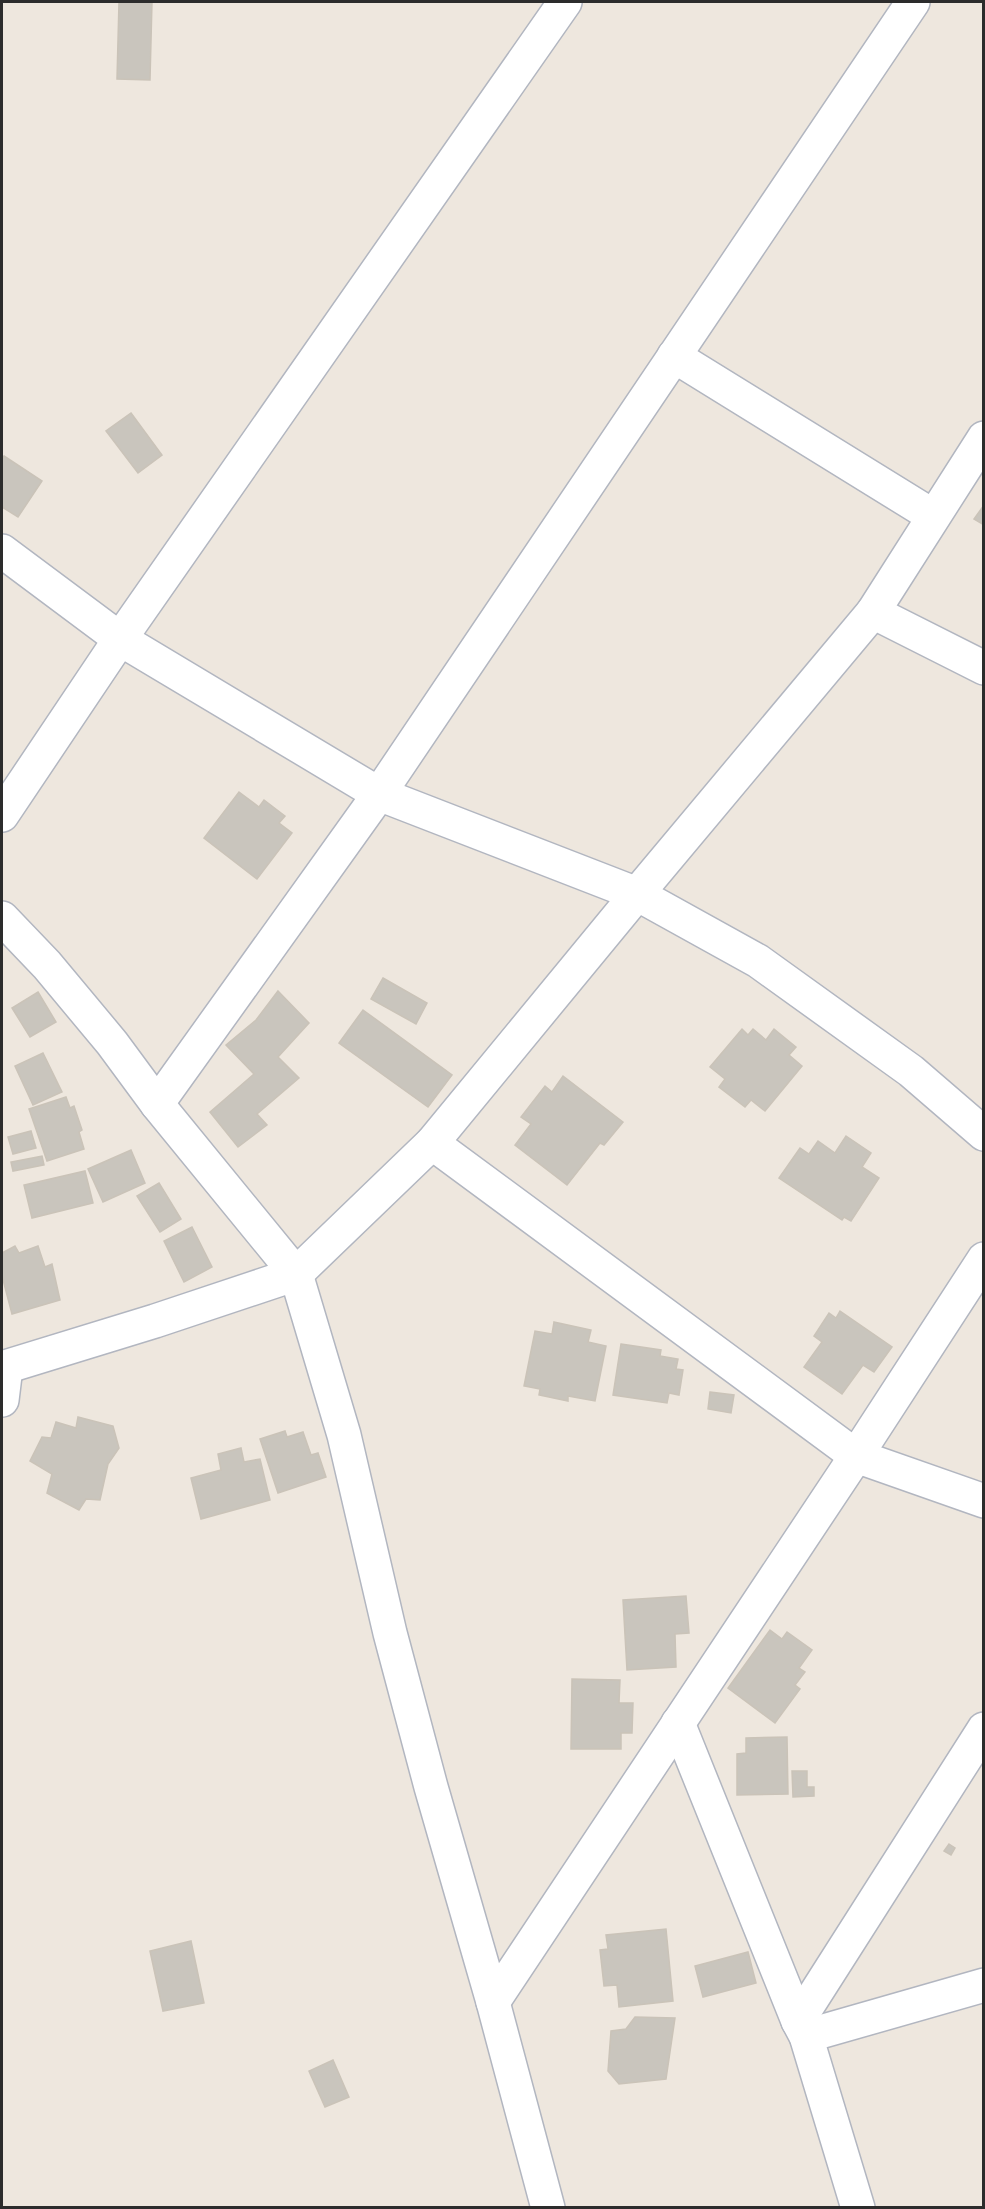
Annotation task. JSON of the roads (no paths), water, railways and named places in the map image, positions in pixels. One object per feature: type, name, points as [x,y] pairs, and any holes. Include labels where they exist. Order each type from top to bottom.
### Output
[{"type":"street","points":[[2,815],[120,639],[565,2]]},
{"type":"street","points":[[157,1104],[379,794],[913,2]]},
{"type":"street","points":[[674,356],[933,516]]},
{"type":"street","points":[[2,1400],[4,1367],[155,1321],[296,1274],[432,1143],[873,612],[984,438]]},
{"type":"street","points":[[2,551],[120,639],[379,794],[637,894],[758,961],[911,1071],[984,1134]]},
{"type":"street","points":[[873,612],[984,668]]},
{"type":"street","points":[[2,918],[47,965],[112,1043],[157,1104],[296,1274],[344,1435],[390,1633],[548,2208]]},
{"type":"street","points":[[432,1143],[856,1456],[984,1501]]},
{"type":"street","points":[[493,2002],[856,1456],[984,1259]]},
{"type":"street","points":[[678,1723],[802,2028],[858,2208]]},
{"type":"street","points":[[802,2028],[984,1729]]},
{"type":"street","points":[[802,2028],[984,1985]]}]
